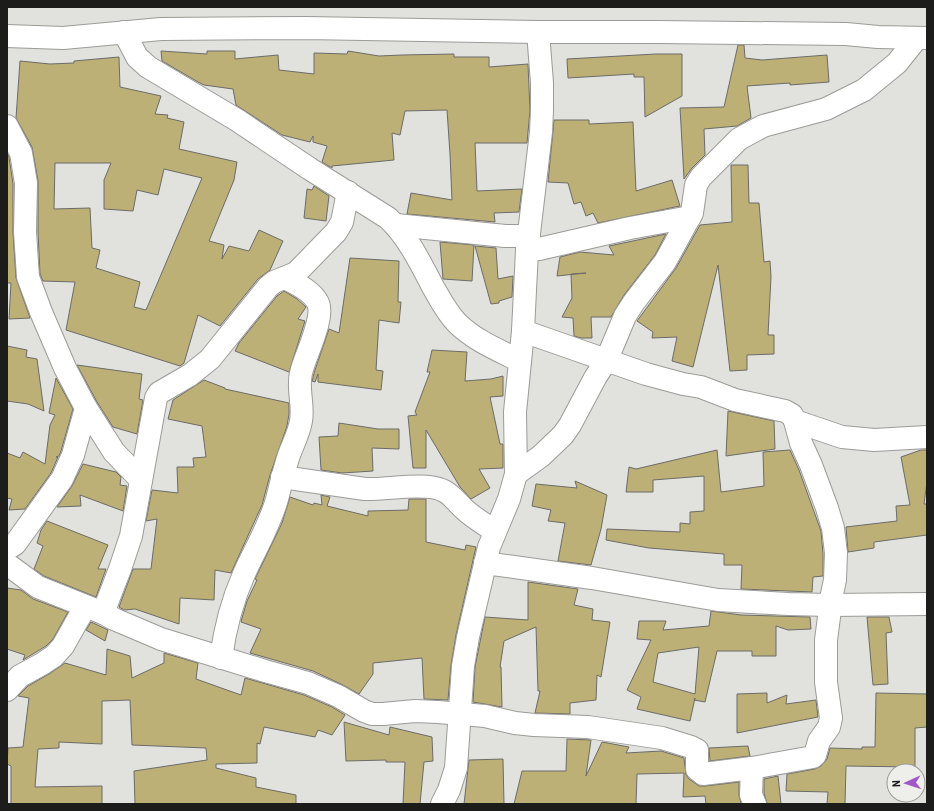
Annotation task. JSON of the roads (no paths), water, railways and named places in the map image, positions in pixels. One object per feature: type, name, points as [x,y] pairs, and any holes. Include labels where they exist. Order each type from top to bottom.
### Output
[{"type":"street","points":[[7,36],[63,38],[162,29],[306,28],[538,32],[846,34],[922,38]]},
{"type":"street","points":[[124,32],[137,57],[148,67],[237,120],[376,209],[396,225],[411,247],[440,299],[457,323],[484,344],[520,361]]},
{"type":"street","points":[[442,804],[450,790],[456,768],[464,659],[485,563],[495,531],[509,499],[516,474],[515,423],[523,331],[528,243],[541,132],[542,83],[538,32]]},
{"type":"street","points":[[516,474],[541,456],[563,435],[573,420],[594,378],[607,360],[625,316],[665,262],[690,217],[693,208],[694,190],[698,180],[740,140],[763,126],[826,109],[864,90],[897,63],[922,38]]},
{"type":"street","points":[[7,126],[21,153],[26,183],[25,232],[28,277],[41,312],[65,368],[86,408],[114,452],[141,480]]},
{"type":"street","points":[[7,690],[20,676],[54,656],[67,639],[94,610],[129,542],[156,398],[159,393],[190,375],[210,359],[268,286],[274,282],[296,274],[336,232],[342,222],[348,192]]},
{"type":"street","points":[[396,225],[505,236],[528,243],[539,249],[630,228],[690,217]]},
{"type":"street","points":[[221,658],[230,610],[244,574],[258,547],[274,509],[282,476],[301,421],[301,374],[317,324],[319,307],[318,303],[304,288],[285,278]]},
{"type":"street","points":[[7,564],[38,587],[161,639],[265,672],[308,683],[338,696],[372,714],[415,711],[459,713],[534,725],[588,726],[672,741],[691,746],[698,750],[697,769],[702,774],[752,768],[812,757],[815,755],[817,746],[829,727],[831,718],[826,682],[826,640],[836,569],[836,553],[833,528],[827,508],[801,443],[795,420],[792,415],[785,411],[735,400],[701,387],[683,384],[646,374],[523,331]]},
{"type":"street","points":[[7,549],[15,544],[19,539],[62,479],[73,455],[86,408]]},
{"type":"street","points":[[795,420],[842,437],[874,440],[927,437]]},
{"type":"street","points":[[282,476],[365,489],[380,490],[410,487],[440,489],[447,492],[477,520],[495,531]]},
{"type":"street","points":[[485,563],[592,578],[718,600],[830,605],[927,604]]},
{"type":"street","points":[[752,768],[751,795],[755,804]]}]
